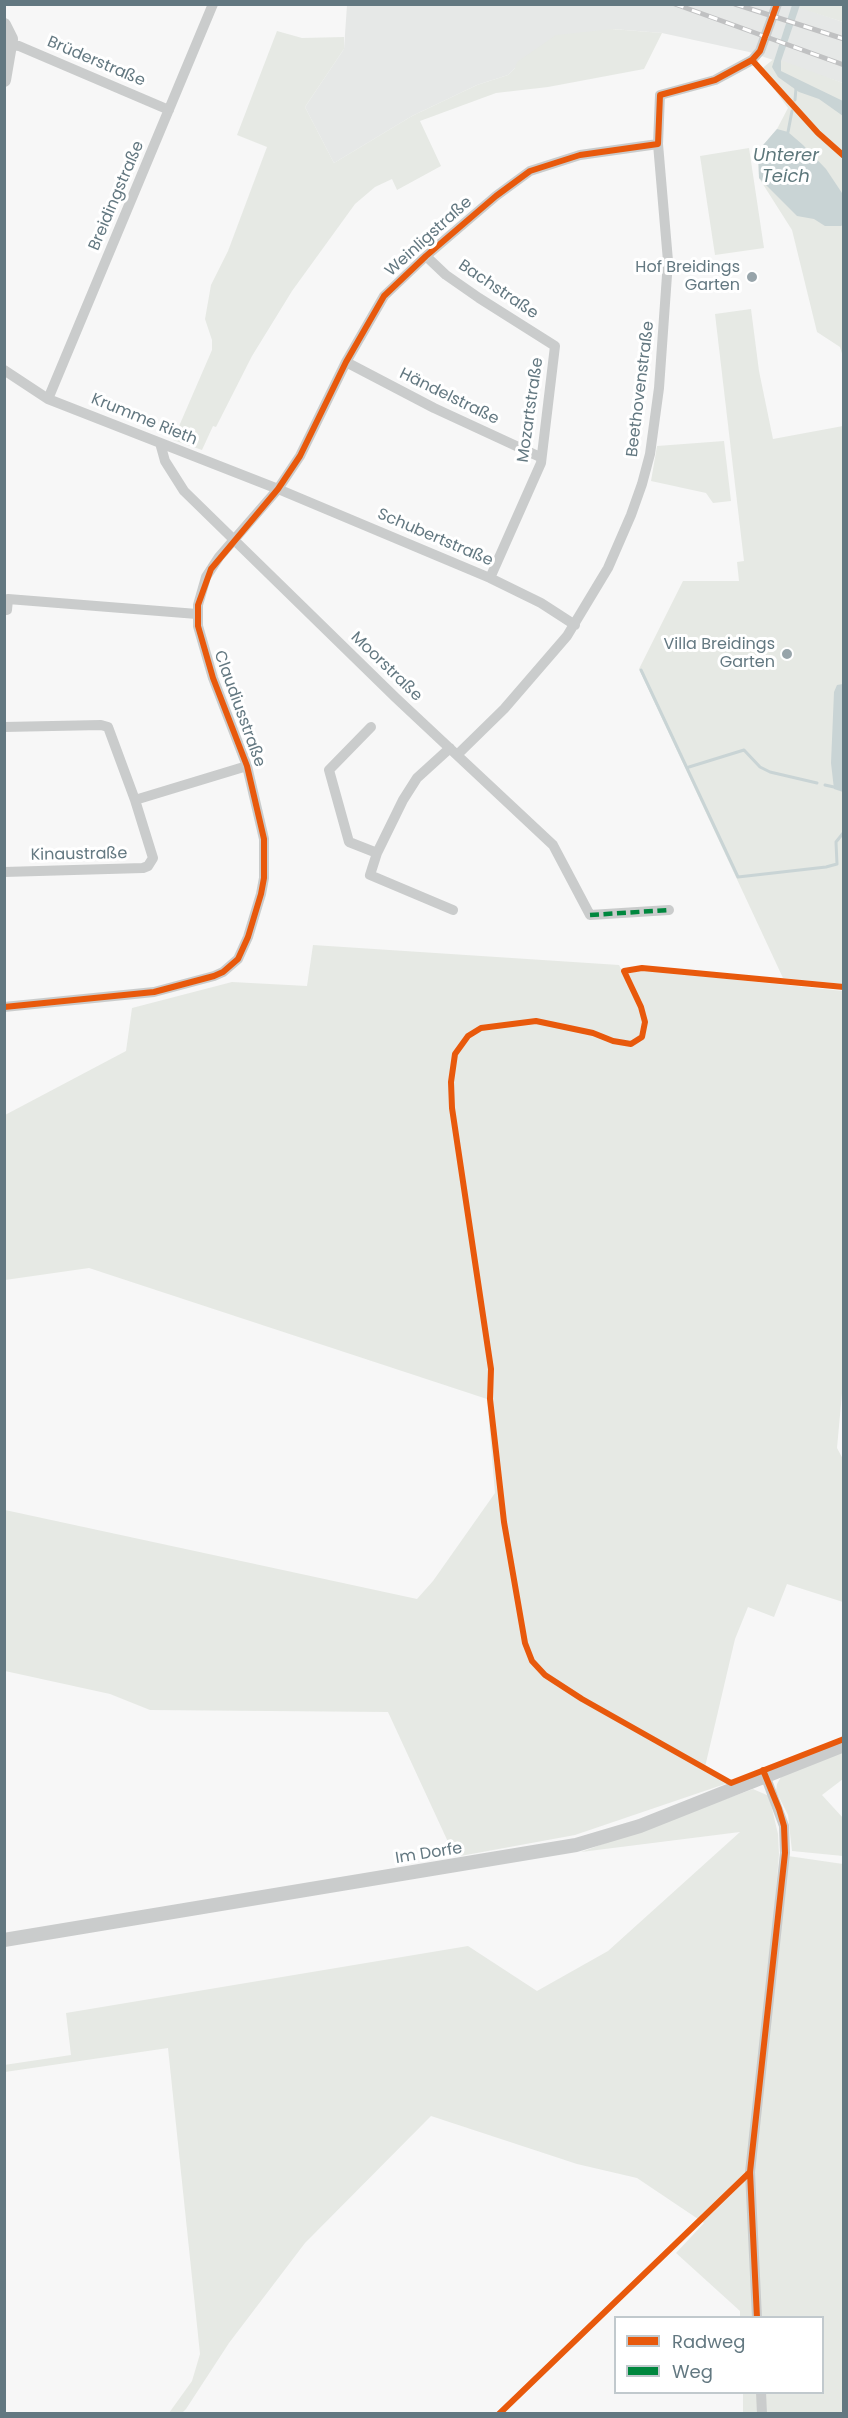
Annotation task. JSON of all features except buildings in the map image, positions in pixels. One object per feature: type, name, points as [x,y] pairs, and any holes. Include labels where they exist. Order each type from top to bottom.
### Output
[{"type":"street","name":"Breidingstraße","points":[[48,399],[213,4]]},
{"type":"street","name":"Beethovenstraße","points":[[377,853],[403,800],[417,778],[454,752],[504,709],[575,625],[608,568],[631,515],[650,454],[659,388],[668,261],[658,144],[660,94],[714,80],[752,60],[760,51],[777,4]]},
{"type":"street","points":[[4,25],[10,34],[4,80]]},
{"type":"street","name":"Brüderstraße","points":[[10,45],[19,46],[169,110]]},
{"type":"street","name":"Weinligstraße","points":[[234,538],[278,489],[300,456],[346,362],[384,296],[426,256],[496,196],[530,171],[580,155],[658,144]]},
{"type":"street","name":"Bachstraße","points":[[426,256],[478,298],[555,346]]},
{"type":"street","name":"Mozartstraße","points":[[490,578],[541,463],[555,346]]},
{"type":"street","name":"Händelstraße","points":[[346,362],[434,408],[540,458]]},
{"type":"street","name":"Krumme Rieth","points":[[4,370],[48,399],[278,489]]},
{"type":"street","name":"Moorstraße","points":[[160,443],[165,461],[180,486],[387,690],[553,845],[590,915],[669,910]]},
{"type":"street","name":"Schubertstraße","points":[[278,489],[490,578],[541,603],[575,625]]},
{"type":"street","name":"Claudiusstraße","points":[[4,1007],[154,992],[202,980],[223,972],[238,959],[248,937],[261,894],[264,878],[264,839],[247,766],[203,648],[197,614],[206,577],[234,538]]},
{"type":"street","points":[[7,610],[8,599],[197,614]]},
{"type":"street","points":[[4,727],[101,725],[108,728],[135,800],[247,766]]},
{"type":"street","points":[[370,727],[329,770],[349,842],[377,853],[370,875],[453,910]]},
{"type":"street","name":"Kinaustraße","points":[[4,872],[143,868],[152,862],[153,853],[135,800]]},
{"type":"street","name":"Im Dorfe","points":[[4,1940],[576,1845],[640,1826],[843,1745]]},
{"type":"street","points":[[757,2316],[750,2172],[785,1853],[784,1826],[765,1775]]},
{"type":"street","points":[[761,2394],[762,2414]]},
{"type":"shaded area","points":[[791,4],[843,22],[843,83],[749,52],[662,33],[612,29],[515,68],[508,75],[477,85],[412,116],[334,163],[305,107],[344,49],[347,5]]},
{"type":"shaded area","points":[[791,5],[843,5],[843,22],[797,7]]},
{"type":"shaded area","points":[[612,29],[662,33],[644,69],[548,87],[496,93],[420,121],[441,166],[397,190],[392,179],[375,187],[355,204],[292,291],[252,356],[202,450],[173,440],[212,350],[212,340],[205,319],[211,285],[228,251],[267,147],[237,135],[277,31],[302,38],[344,37],[344,49],[305,107],[334,163],[412,116],[477,85],[508,75],[517,62],[556,35]]},
{"type":"shaded area","points":[[775,58],[843,83],[843,357],[840,347],[817,332],[792,230],[759,178],[758,151],[777,129],[788,108],[760,70]]},
{"type":"shaded area","points":[[749,148],[764,248],[715,255],[700,156]]},
{"type":"shaded area","points":[[751,309],[759,371],[773,439],[843,426],[843,984],[783,978],[639,669],[683,581],[739,581],[737,562],[744,561],[715,314]]},
{"type":"shaded area","points":[[724,441],[731,501],[713,503],[706,493],[651,481],[657,446]]},
{"type":"shaded area","points":[[313,945],[619,965],[626,978],[630,973],[643,970],[843,991],[844,1371],[837,1448],[844,1461],[843,1602],[787,1584],[774,1617],[748,1607],[735,1639],[705,1767],[728,1783],[575,1835],[455,1857],[388,1712],[150,1710],[110,1694],[5,1671],[5,1510],[417,1599],[433,1581],[495,1493],[487,1399],[89,1268],[5,1280],[5,1115],[126,1051],[132,1008],[232,982],[307,986]]},
{"type":"shaded area","points":[[843,1749],[843,1779],[822,1795],[843,1818],[843,1856],[792,1851],[788,1815],[776,1791],[777,1784],[782,1775]]},
{"type":"shaded area","points":[[753,1789],[769,1796],[778,1834],[779,1854],[773,1926],[788,1856],[843,1864],[843,2413],[743,2413],[743,2394],[824,2394],[824,2316],[740,2316],[740,2311],[676,2253],[704,2223],[637,2178],[577,2164],[431,2116],[305,2243],[229,2343],[186,2409],[182,2413],[169,2413],[192,2381],[200,2354],[168,2048],[5,2072],[4,2065],[71,2055],[66,2013],[468,1946],[537,1991],[608,1951],[740,1832],[581,1852]]},
{"type":"water","points":[[792,5],[800,5],[781,61],[781,71],[843,101],[843,116],[819,99],[799,92],[778,77],[772,67]]},
{"type":"water","name":"Unterer Teich","points":[[777,129],[788,132],[826,169],[842,193],[844,224],[825,226],[814,219],[797,216],[759,178],[758,151]]},
{"type":"water","points":[[844,684],[843,792],[834,789],[831,763],[834,692],[837,685]]},
{"type":"waterway","points":[[795,100],[796,88]]},
{"type":"waterway","points":[[788,132],[792,111]]},
{"type":"waterway","points":[[641,670],[738,877],[837,864],[836,842],[844,832]]},
{"type":"waterway","points":[[689,767],[744,750],[760,767],[770,772],[817,783]]},
{"type":"waterway","points":[[825,785],[834,787]]},
{"type":"railway","points":[[675,4],[844,65]]},
{"type":"railway","points":[[735,4],[844,39]]},
{"type":"marked path","points":[[590,915],[669,910]]},
{"type":"cycle path","points":[[4,1007],[154,992],[214,976],[223,972],[238,959],[248,937],[261,894],[264,878],[264,839],[247,766],[213,678],[198,626],[198,605],[211,569],[278,489],[300,456],[346,362],[384,296],[426,256],[496,196],[530,171],[580,155],[658,144],[660,95],[715,80],[752,60],[760,51],[777,4]]},
{"type":"cycle path","points":[[752,60],[818,133],[844,156]]},
{"type":"cycle path","points":[[844,987],[642,968],[624,971],[641,1007],[645,1022],[642,1037],[631,1044],[536,1021],[481,1028],[468,1036],[455,1054],[451,1082],[452,1108],[491,1369],[490,1399],[504,1522],[525,1643],[532,1661],[545,1675],[582,1699],[731,1783],[844,1739]]},
{"type":"cycle path","points":[[757,2316],[750,2172],[785,1853],[784,1826],[763,1770]]},
{"type":"cycle path","points":[[499,2414],[750,2172]]},
{"type":"place","name":"Hof Breidings Garten","points":[[752,277]]},
{"type":"place","name":"Villa Breidings Garten","points":[[787,654]]}]
